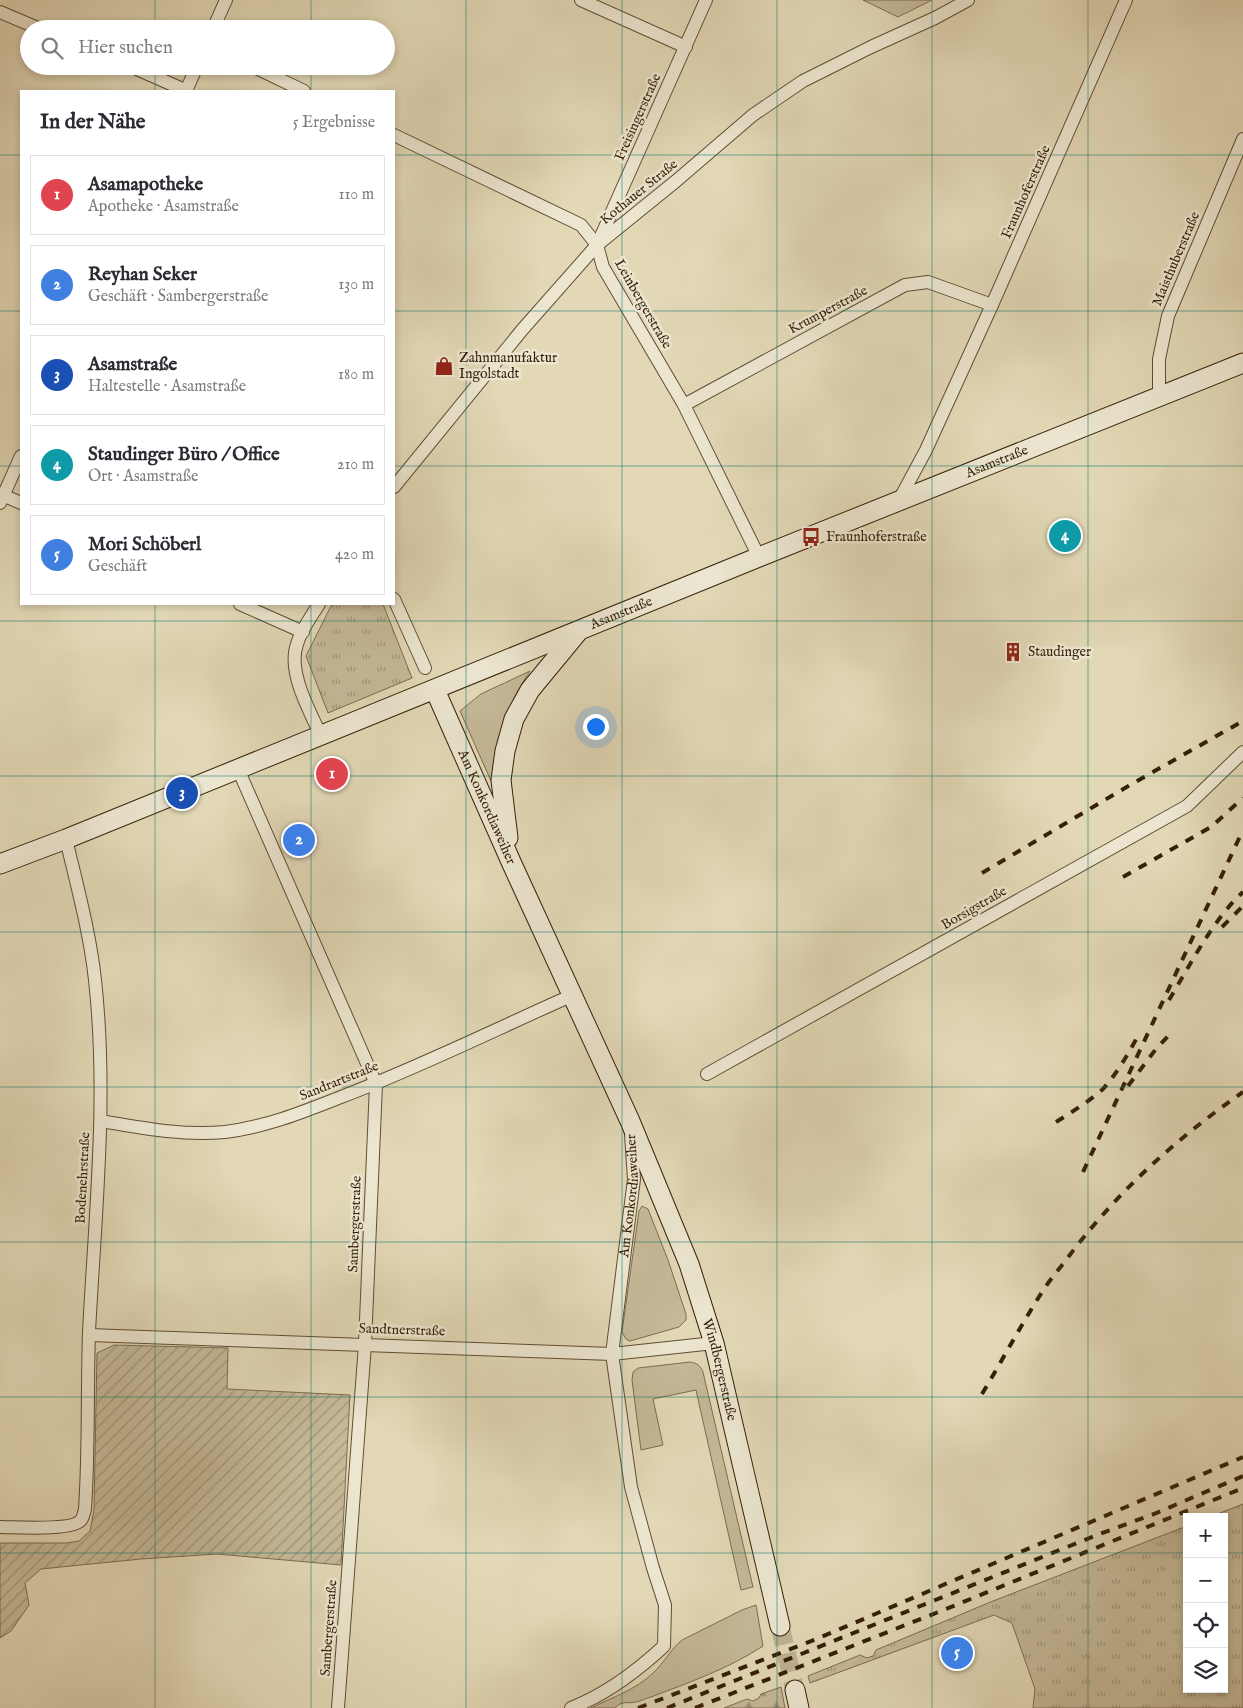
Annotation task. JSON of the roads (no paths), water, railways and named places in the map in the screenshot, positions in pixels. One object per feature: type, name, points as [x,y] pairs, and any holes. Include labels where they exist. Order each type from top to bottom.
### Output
[{"type":"street","points":[[218,20],[226,0]]},
{"type":"street","points":[[581,0],[686,47]]},
{"type":"street","name":"Freisingerstraße","points":[[597,245],[706,0]]},
{"type":"street","name":"Kothauer Straße","points":[[395,485],[522,330],[597,245],[754,115],[803,81],[870,47],[935,18],[968,0]]},
{"type":"street","name":"Fraunhoferstraße","points":[[898,502],[926,450],[992,305],[1126,0]]},
{"type":"street","points":[[0,12],[20,20]]},
{"type":"street","points":[[151,75],[185,90]]},
{"type":"street","points":[[187,90],[193,75]]},
{"type":"street","points":[[271,75],[302,90]]},
{"type":"street","name":"Leinbergerstraße","points":[[395,135],[581,225],[597,245],[603,267],[684,404],[759,557]]},
{"type":"street","name":"Maisthuberstraße","points":[[1159,397],[1159,359],[1168,316],[1243,138]]},
{"type":"street","name":"Krumperstraße","points":[[684,404],[905,285],[928,282],[992,305]]},
{"type":"street","name":"Asamstraße","points":[[0,864],[1243,363]]},
{"type":"street","points":[[20,458],[1,497],[20,503]]},
{"type":"street","points":[[395,601],[425,668]]},
{"type":"street","points":[[242,605],[302,632]]},
{"type":"street","points":[[318,605],[296,645],[294,663],[298,680],[321,736]]},
{"type":"street","points":[[512,864],[504,811],[502,780],[505,752],[514,719],[530,690],[580,631]]},
{"type":"street","name":"Am Konkordiaweiher","points":[[435,690],[512,864],[630,1121],[634,1179],[612,1354],[631,1487],[665,1605],[664,1646],[625,1678],[571,1708]]},
{"type":"street","name":"Borsigstraße","points":[[707,1074],[1187,806],[1243,752]]},
{"type":"street","name":"Sambergerstraße","points":[[238,769],[376,1084],[365,1344],[338,1708]]},
{"type":"street","name":"Bodenehrstraße","points":[[0,1527],[55,1527],[73,1525],[81,1520],[85,1510],[89,1335],[101,1121],[99,1028],[95,978],[86,926],[66,839]]},
{"type":"street","name":"Sandrartstraße","points":[[101,1121],[194,1133],[225,1132],[277,1122],[376,1084],[573,994]]},
{"type":"street","name":"Windbergerstraße","points":[[630,1121],[689,1264],[714,1343],[780,1626]]},
{"type":"street","name":"Sandtnerstraße","points":[[89,1335],[612,1354],[714,1343]]},
{"type":"tunnel","points":[[780,1626],[795,1690]]},
{"type":"railway","points":[[982,873],[1130,785],[1243,721]]},
{"type":"railway","points":[[1123,877],[1211,827],[1243,798]]},
{"type":"railway","points":[[1083,1172],[1243,830]]},
{"type":"railway","points":[[1169,1000],[1212,929],[1243,892]]},
{"type":"railway","points":[[1222,927],[1243,906]]},
{"type":"railway","points":[[1128,1086],[1156,1049],[1173,1031]]},
{"type":"railway","points":[[1056,1122],[1086,1103],[1102,1090],[1117,1071],[1139,1034]]},
{"type":"railway","points":[[982,1394],[1044,1289],[1088,1232],[1128,1187],[1172,1147],[1243,1092]]},
{"type":"railway","points":[[638,1708],[819,1638],[1243,1457]]},
{"type":"railway","points":[[667,1708],[1097,1535],[1154,1514],[1243,1476]]},
{"type":"railway","points":[[695,1708],[946,1609],[1243,1488]]},
{"type":"place","name":"Zahnmanufaktur Ingolstadt","points":[[444,366]]},
{"type":"place","name":"Staudinger Büro / Office","points":[[1065,536]]},
{"type":"place","name":"Fraunhoferstraße","points":[[811,537]]},
{"type":"place","name":"Staudinger","points":[[1013,652]]},
{"type":"place","name":"Asamapotheke","points":[[332,774]]},
{"type":"place","name":"Asamstraße","points":[[182,793]]},
{"type":"place","name":"Reyhan Seker","points":[[299,840]]},
{"type":"place","name":"Mori Schöberl","points":[[957,1653]]}]
